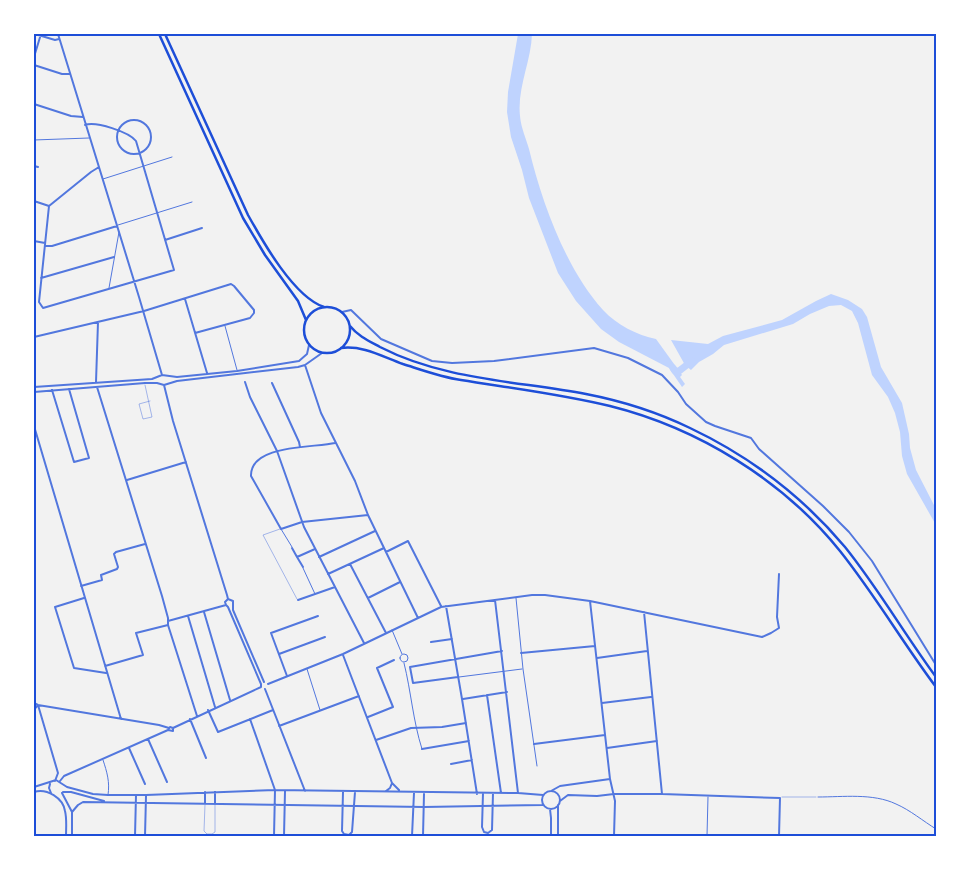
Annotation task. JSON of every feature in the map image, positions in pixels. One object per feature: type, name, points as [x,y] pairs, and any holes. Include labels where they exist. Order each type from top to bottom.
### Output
[{"type":"main road","points":[[159,34],[243,218],[298,301],[306,320]]},
{"type":"main road","points":[[165,34],[248,215],[260,237],[306,297],[312,302],[342,312],[354,332],[390,352],[452,373],[586,394],[640,408],[717,442],[752,463],[787,489],[814,513],[845,547],[936,677]]},
{"type":"main road","points":[[324,307],[313,311],[306,320],[304,332],[308,344],[322,353],[329,353],[341,348],[358,347],[426,372],[451,378],[585,400],[612,407],[688,433],[749,468],[783,494],[833,544],[868,589],[904,644],[936,687]]},
{"type":"main road","points":[[341,348],[348,339],[350,326]]},
{"type":"street","points":[[35,34],[55,40],[59,39]]},
{"type":"street","points":[[58,34],[164,376],[168,378],[167,383]]},
{"type":"street","points":[[34,57],[41,35]]},
{"type":"street","points":[[34,65],[62,74],[70,74]]},
{"type":"street","points":[[34,104],[71,116],[83,117]]},
{"type":"street","points":[[139,121],[148,128],[151,140],[147,148],[139,153],[122,149],[117,140],[118,131],[127,122],[139,121]]},
{"type":"street","points":[[85,125],[92,123],[131,135],[136,141],[174,270],[43,308],[39,302],[49,206],[99,167]]},
{"type":"street","points":[[34,140],[89,138]]},
{"type":"street","points":[[102,179],[172,156]]},
{"type":"street","points":[[34,166],[38,167]]},
{"type":"street","points":[[34,201],[49,206]]},
{"type":"street","points":[[34,241],[52,246],[192,202]]},
{"type":"street","points":[[165,240],[202,228]]},
{"type":"street","points":[[109,289],[119,232]]},
{"type":"street","points":[[41,278],[114,257]]},
{"type":"street","points":[[34,337],[144,311],[231,284],[254,310],[250,318],[195,333]]},
{"type":"street","points":[[185,299],[208,374]]},
{"type":"street","points":[[342,312],[351,310],[381,339],[432,361],[452,363],[494,361],[594,348],[628,358],[662,375],[686,404],[706,422],[751,438],[759,449],[823,506],[848,532],[872,561],[936,665]]},
{"type":"street","points":[[96,382],[98,322]]},
{"type":"street","points":[[224,325],[237,371]]},
{"type":"street","points":[[34,387],[164,376],[177,377],[269,367],[301,360],[307,354],[308,344]]},
{"type":"street","points":[[164,385],[167,383],[305,366],[322,353]]},
{"type":"street","points":[[305,366],[321,413],[354,481],[375,531],[418,618]]},
{"type":"street","points":[[269,367],[267,369],[270,371]]},
{"type":"street","points":[[158,383],[159,377]]},
{"type":"street","points":[[245,382],[250,397],[277,452],[302,522],[364,644]]},
{"type":"street","points":[[34,392],[145,383],[164,385]]},
{"type":"street","points":[[272,383],[300,447]]},
{"type":"street","points":[[164,385],[228,599],[226,602],[265,689],[305,791]]},
{"type":"street","points":[[97,387],[127,480],[168,625],[197,716]]},
{"type":"street","points":[[52,390],[74,462],[89,458],[68,389]]},
{"type":"street","points":[[34,426],[121,719]]},
{"type":"street","points":[[316,594],[251,476],[251,469],[258,460],[287,448],[335,443]]},
{"type":"street","points":[[127,480],[186,462]]},
{"type":"street","points":[[281,529],[302,522],[368,515]]},
{"type":"street","points":[[319,557],[375,531]]},
{"type":"street","points":[[386,552],[408,541],[441,607]]},
{"type":"street","points":[[81,586],[102,580],[101,575],[117,569],[114,554],[116,552],[145,544]]},
{"type":"street","points":[[328,574],[384,548]]},
{"type":"street","points":[[297,557],[315,549]]},
{"type":"street","points":[[350,564],[386,633]]},
{"type":"street","points":[[60,781],[64,776],[129,748],[171,726],[173,728],[262,684],[268,684],[343,654],[441,607],[546,595],[644,611],[762,637],[779,628],[777,617],[779,574]]},
{"type":"street","points":[[368,598],[400,582]]},
{"type":"street","points":[[298,600],[335,587]]},
{"type":"street","points":[[84,598],[55,607],[74,668],[106,672]]},
{"type":"street","points":[[516,598],[523,669],[537,766]]},
{"type":"street","points":[[168,621],[229,606],[234,602],[232,599],[228,599]]},
{"type":"street","points":[[495,600],[518,793]]},
{"type":"street","points":[[590,601],[610,779],[614,794],[614,836]]},
{"type":"street","points":[[446,606],[456,658],[476,794]]},
{"type":"street","points":[[644,611],[662,794]]},
{"type":"street","points":[[204,612],[230,700]]},
{"type":"street","points":[[188,616],[215,707]]},
{"type":"street","points":[[287,676],[271,633],[318,616]]},
{"type":"street","points":[[105,666],[143,655],[136,632],[168,625]]},
{"type":"street","points":[[392,630],[402,654],[405,654],[408,658],[404,663]]},
{"type":"street","points":[[279,654],[325,637]]},
{"type":"street","points":[[430,642],[452,639]]},
{"type":"street","points":[[522,653],[595,646]]},
{"type":"street","points":[[502,651],[410,666],[413,683],[523,669]]},
{"type":"street","points":[[597,658],[647,652]]},
{"type":"street","points":[[343,654],[392,783],[402,792]]},
{"type":"street","points":[[402,654],[400,660],[404,663],[411,692],[415,728],[422,749],[469,741]]},
{"type":"street","points":[[368,717],[392,708],[377,668],[394,660]]},
{"type":"street","points":[[307,668],[320,711]]},
{"type":"street","points":[[265,689],[268,684]]},
{"type":"street","points":[[462,699],[507,692]]},
{"type":"street","points":[[487,695],[501,793]]},
{"type":"street","points":[[279,726],[360,696]]},
{"type":"street","points":[[602,704],[652,696]]},
{"type":"street","points":[[34,703],[168,729]]},
{"type":"street","points":[[34,710],[38,705]]},
{"type":"street","points":[[34,787],[51,783],[58,774],[38,705]]},
{"type":"street","points":[[208,710],[218,732],[273,710]]},
{"type":"street","points":[[250,719],[275,790],[274,836]]},
{"type":"street","points":[[190,720],[206,758]]},
{"type":"street","points":[[376,740],[411,728],[442,727],[466,723]]},
{"type":"street","points":[[534,744],[606,734]]},
{"type":"street","points":[[148,739],[167,782]]},
{"type":"street","points":[[607,748],[657,741]]},
{"type":"street","points":[[129,748],[145,784]]},
{"type":"street","points":[[102,759],[108,775],[108,795]]},
{"type":"street","points":[[451,764],[472,760]]},
{"type":"street","points":[[55,780],[60,781],[64,786],[94,794],[108,795],[275,790],[476,794],[518,793],[543,795],[560,786],[610,779]]},
{"type":"street","points":[[51,783],[49,788],[51,793]]},
{"type":"street","points":[[386,791],[392,783]]},
{"type":"street","points":[[64,786],[63,793],[72,812],[72,836]]},
{"type":"street","points":[[284,836],[285,790]]},
{"type":"street","points":[[551,791],[558,795],[560,801]]},
{"type":"street","points":[[34,792],[51,793],[64,806],[66,836]]},
{"type":"street","points":[[55,796],[71,792],[108,802]]},
{"type":"street","points":[[205,792],[205,804]]},
{"type":"street","points":[[215,792],[215,804]]},
{"type":"street","points":[[343,792],[342,831],[344,834],[352,832],[354,792]]},
{"type":"street","points":[[412,836],[414,793]]},
{"type":"street","points":[[423,836],[424,793]]},
{"type":"street","points":[[483,794],[482,827],[484,832],[488,833],[492,830],[493,793]]},
{"type":"street","points":[[558,836],[558,805],[568,795],[662,794],[780,798],[779,836]]},
{"type":"street","points":[[135,836],[136,795]]},
{"type":"street","points":[[145,836],[146,795]]},
{"type":"street","points":[[543,795],[541,801],[543,806]]},
{"type":"street","points":[[707,836],[708,795]]},
{"type":"street","points":[[818,797],[886,800],[898,804],[936,829]]},
{"type":"street","points":[[72,812],[83,802],[543,806],[550,809],[558,805]]},
{"type":"street","points":[[550,809],[551,836]]},
{"type":"lane","points":[[145,383],[150,401],[152,416],[144,419],[139,404],[150,401]]},
{"type":"lane","points":[[281,529],[263,535],[298,600]]},
{"type":"lane","points":[[780,798],[818,797]]},
{"type":"lane","points":[[205,804],[204,831],[207,834],[215,832],[215,804]]},
{"type":"water","points":[[518,34],[532,34],[520,95],[522,129],[548,213],[557,234],[578,275],[603,310],[628,329],[656,339],[682,375],[680,377],[685,384],[682,387],[669,368],[619,342],[601,329],[576,301],[558,273],[529,198],[511,137],[507,112],[508,92]]},
{"type":"water","points":[[831,294],[848,300],[862,309],[867,317],[881,367],[902,403],[916,470],[936,509],[936,525],[907,474],[895,413],[888,397],[872,375],[858,323],[852,311],[841,305],[829,306],[793,324],[724,345],[699,362],[691,370],[685,365],[671,340],[708,344],[723,336],[782,320]]},
{"type":"waterway","points":[[673,368],[675,371],[679,371],[692,361]]}]
